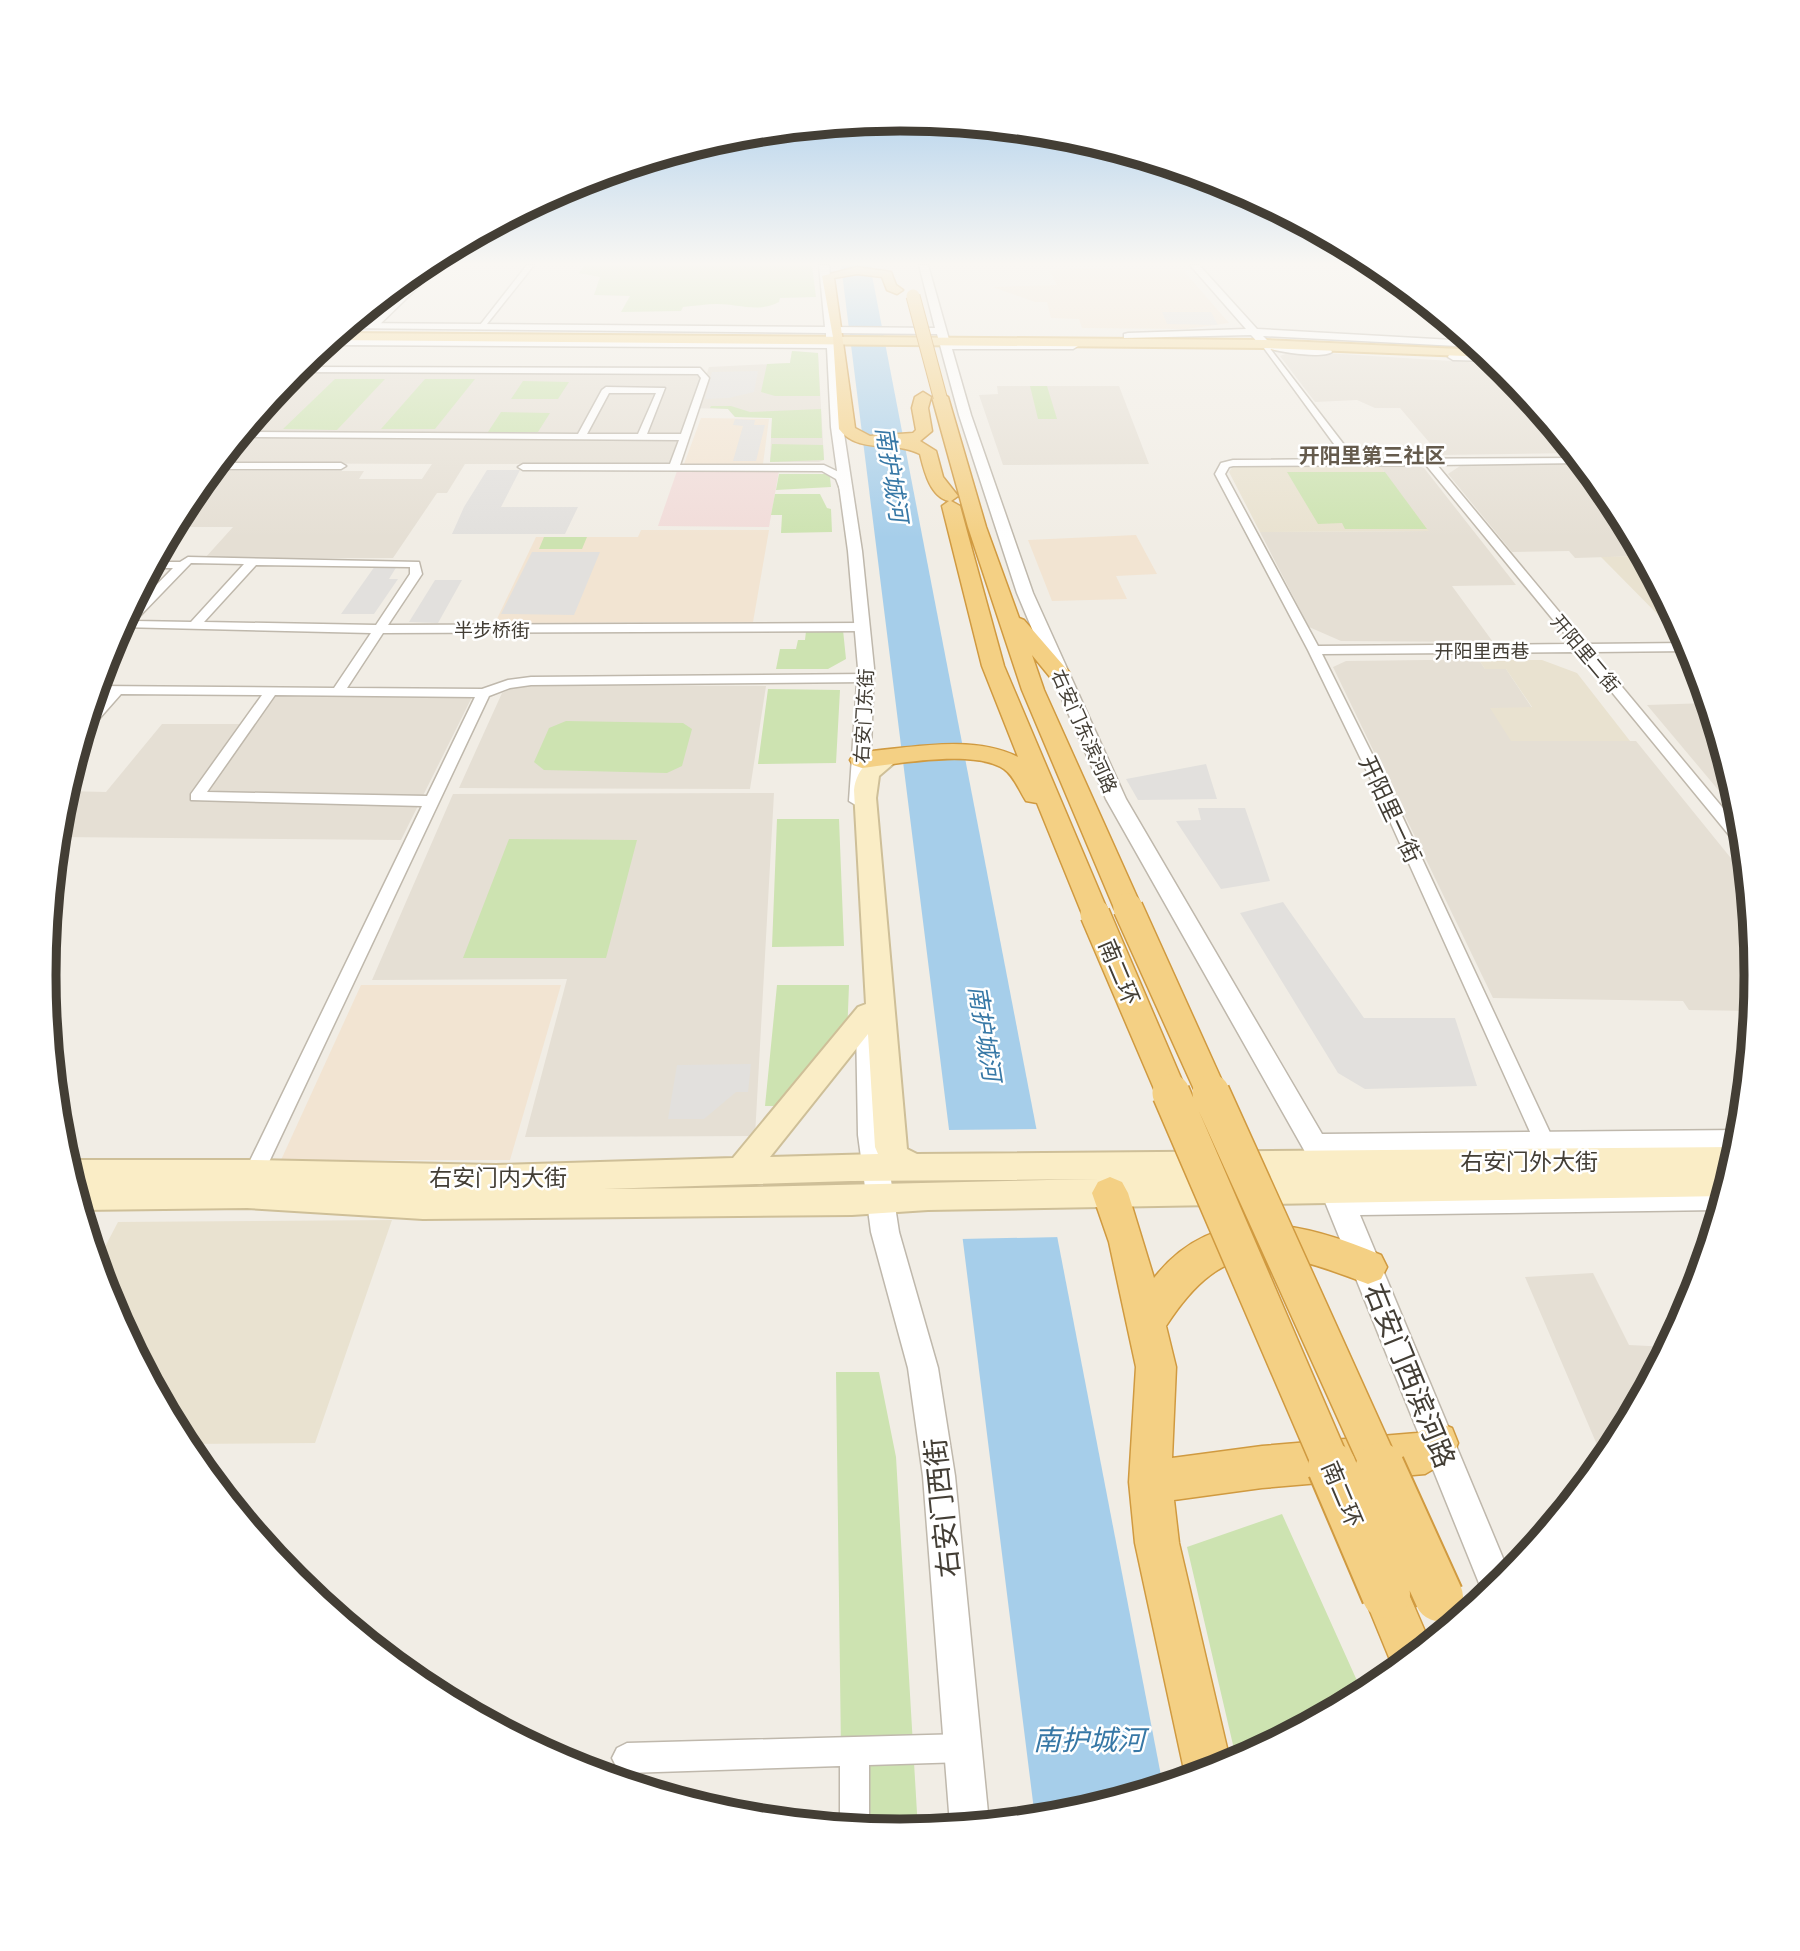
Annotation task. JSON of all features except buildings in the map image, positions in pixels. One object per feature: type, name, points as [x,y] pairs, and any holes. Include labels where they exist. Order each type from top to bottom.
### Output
[{"type":"highway","points":[[840,356],[847,429],[857,440]]},
{"type":"highway","name":"南二环","points":[[919,356],[974,601],[993,666],[1053,812],[1112,911],[1445,1611]]},
{"type":"highway","name":"南二环","points":[[927,393],[1112,911],[1409,1649]]},
{"type":"highway","points":[[914,441],[924,431],[920,408],[927,393]]},
{"type":"highway","points":[[965,415],[964,429],[978,494],[977,527]]},
{"type":"highway","points":[[837,427],[846,439],[914,441],[928,451],[935,478],[949,496]]},
{"type":"highway","points":[[1002,606],[1058,672]]},
{"type":"highway","points":[[980,751],[1004,731],[991,684],[993,666]]},
{"type":"highway","points":[[862,756],[980,751],[1015,765],[1039,799],[1053,812]]},
{"type":"highway","points":[[1084,1184],[1128,1241],[1147,1320],[1157,1388],[1150,1482],[1157,1543],[1206,1762]]},
{"type":"highway","points":[[1147,1320],[1177,1278],[1195,1261],[1231,1244],[1253,1240],[1287,1240],[1340,1255],[1368,1267]]},
{"type":"highway","points":[[1150,1482],[1262,1467],[1426,1453],[1437,1443]]},
{"type":"main road","points":[[891,756],[872,767],[865,776],[890,1147],[896,1158],[923,1177]]},
{"type":"main road","points":[[739,1173],[868,1014]]},
{"type":"main road","name":"右安门外大街","points":[[1329,1176],[1549,1151],[1723,1159]]},
{"type":"main road","name":"右安门内大街","points":[[80,1174],[254,1173],[469,1178],[739,1173],[878,1183],[923,1177],[1084,1184]]},
{"type":"main road","name":"右安门外大街","points":[[1329,1176],[1718,1182]]},
{"type":"main road","points":[[1084,1184],[1329,1176]]},
{"type":"main road","points":[[1084,1184],[1329,1176]]},
{"type":"main road","name":"右安门内大街","points":[[86,1196],[247,1194],[423,1205],[852,1201],[878,1183]]},
{"type":"street","name":"右安门东街","points":[[838,356],[837,427],[855,551],[867,678],[858,786],[871,1135],[878,1183]]},
{"type":"street","name":"右安门东滨河路","points":[[949,356],[965,415],[1026,593],[1058,672],[1116,799],[1329,1176]]},
{"type":"street","points":[[1275,356],[1352,462],[1569,461]]},
{"type":"street","points":[[1426,356],[1475,358]]},
{"type":"street","points":[[313,370],[700,371],[705,378],[674,467]]},
{"type":"street","points":[[581,437],[606,390],[662,390],[641,437]]},
{"type":"street","points":[[252,435],[684,437]]},
{"type":"street","points":[[824,468],[841,455]]},
{"type":"street","name":"开阳里一街","points":[[1352,462],[1225,465],[1220,474],[1314,650],[1382,788],[1549,1151]]},
{"type":"street","name":"开阳里二街","points":[[1430,463],[1731,827]]},
{"type":"street","points":[[227,466],[341,466]]},
{"type":"street","points":[[523,467],[824,468],[841,477],[845,490]]},
{"type":"street","points":[[141,606],[188,560],[415,564],[416,574],[338,692]]},
{"type":"street","points":[[194,626],[253,561]]},
{"type":"street","points":[[163,565],[183,565]]},
{"type":"street","name":"半步桥街","points":[[133,624],[380,629],[862,627]]},
{"type":"street","name":"开阳里西巷","points":[[1314,650],[1677,647]]},
{"type":"street","points":[[106,690],[484,693],[508,684],[531,681],[867,678]]},
{"type":"street","points":[[99,710],[117,690]]},
{"type":"street","points":[[271,692],[196,797],[430,801]]},
{"type":"street","points":[[254,1173],[484,693]]},
{"type":"street","points":[[1549,1151],[1728,1142]]},
{"type":"street","points":[[1329,1176],[1714,1197]]},
{"type":"street","name":"右安门西滨河路","points":[[1329,1176],[1493,1576]]},
{"type":"street","name":"右安门西街","points":[[878,1183],[892,1266],[923,1368],[935,1449],[969,1816]]},
{"type":"street","points":[[627,1758],[964,1748]]},
{"type":"street","points":[[855,1753],[855,1818]]},
{"type":"shaded area","points":[[791,356],[818,356],[824,460],[819,462],[770,462],[772,418],[735,417],[728,409],[689,408],[670,464],[465,464],[447,493],[437,493],[393,558],[205,558],[233,527],[185,527],[224,471],[364,471],[359,479],[422,479],[432,464],[229,463],[265,419],[309,373],[707,373],[709,367],[790,363]]},
{"type":"shaded area","points":[[1280,356],[1373,356],[1480,363],[1535,419],[1563,453],[1440,455],[1400,408],[1375,408],[1357,400],[1315,402]]},
{"type":"shaded area","points":[[758,371],[754,392],[729,398],[705,399],[712,372]]},
{"type":"shaded area","points":[[997,386],[1119,386],[1149,464],[1003,465],[979,395],[998,394]]},
{"type":"shaded area","points":[[701,418],[769,419],[763,464],[684,464]]},
{"type":"shaded area","points":[[735,419],[755,420],[754,425],[765,425],[756,461],[733,461],[743,426],[733,425]]},
{"type":"shaded area","points":[[1411,464],[1424,468],[1516,585],[1452,586],[1493,642],[1341,641],[1309,627],[1260,532],[1428,531],[1379,465]]},
{"type":"shaded area","points":[[1463,464],[1571,464],[1632,556],[1575,558],[1569,551],[1512,552],[1448,474]]},
{"type":"shaded area","points":[[1379,465],[1429,531],[1260,532],[1229,472],[1233,466]]},
{"type":"shaded area","points":[[487,470],[520,470],[501,507],[578,507],[565,534],[452,534],[464,507]]},
{"type":"shaded area","points":[[677,471],[779,471],[769,527],[658,526]]},
{"type":"shaded area","points":[[641,530],[769,530],[753,622],[495,623],[536,537],[638,537]]},
{"type":"shaded area","points":[[1136,535],[1157,574],[1116,576],[1127,599],[1052,601],[1028,540]]},
{"type":"shaded area","points":[[532,552],[600,552],[574,615],[501,614]]},
{"type":"shaded area","points":[[1632,556],[1667,624],[1601,557]]},
{"type":"shaded area","points":[[375,566],[397,566],[389,579],[398,579],[374,614],[341,614]]},
{"type":"shaded area","points":[[435,580],[462,580],[438,623],[409,622]]},
{"type":"shaded area","points":[[1479,660],[1485,669],[1506,669],[1532,708],[1511,741],[1636,741],[1737,866],[1742,920],[1743,1011],[1689,1010],[1683,1001],[1493,998],[1333,667],[1346,661]]},
{"type":"shaded area","points":[[1479,660],[1542,660],[1577,673],[1630,741],[1511,741],[1490,708],[1532,707],[1506,669],[1485,669]]},
{"type":"shaded area","points":[[519,685],[766,686],[750,789],[459,788],[502,693]]},
{"type":"shaded area","points":[[273,695],[472,697],[401,840],[68,837],[77,791],[106,792],[162,724],[252,724]]},
{"type":"shaded area","points":[[1699,703],[1725,798],[1647,705]]},
{"type":"shaded area","points":[[1206,764],[1217,799],[1138,800],[1126,779]]},
{"type":"shaded area","points":[[774,793],[755,1136],[525,1137],[567,979],[372,980],[453,794]]},
{"type":"shaded area","points":[[1198,808],[1245,808],[1270,881],[1221,889],[1176,821],[1201,820]]},
{"type":"shaded area","points":[[1283,902],[1364,1018],[1455,1018],[1477,1086],[1365,1089],[1338,1073],[1240,913]]},
{"type":"shaded area","points":[[361,985],[561,985],[510,1160],[281,1160]]},
{"type":"shaded area","points":[[751,1064],[748,1092],[736,1092],[704,1119],[668,1119],[677,1065]]},
{"type":"shaded area","points":[[392,1220],[315,1443],[198,1444],[143,1349],[103,1251],[118,1222]]},
{"type":"shaded area","points":[[1593,1273],[1629,1345],[1658,1346],[1631,1398],[1599,1449],[1525,1277]]},
{"type":"green space","points":[[791,356],[818,356],[820,396],[775,396],[761,392],[767,364],[790,363]]},
{"type":"green space","points":[[335,379],[385,379],[337,430],[283,429]]},
{"type":"green space","points":[[425,379],[475,379],[435,429],[381,429]]},
{"type":"green space","points":[[523,381],[569,382],[558,399],[511,399]]},
{"type":"green space","points":[[1030,386],[1047,386],[1057,419],[1038,419]]},
{"type":"green space","points":[[731,406],[750,412],[821,409],[822,438],[771,438],[772,418],[735,417],[728,409],[710,408]]},
{"type":"green space","points":[[501,412],[550,413],[538,432],[488,432]]},
{"type":"green space","points":[[772,444],[823,445],[824,460],[770,462]]},
{"type":"green space","points":[[1287,472],[1385,472],[1427,529],[1345,529],[1342,523],[1318,524]]},
{"type":"green space","points":[[779,474],[825,474],[830,477],[831,487],[776,490]]},
{"type":"green space","points":[[775,494],[820,494],[827,508],[831,509],[832,532],[781,533],[782,515],[771,515]]},
{"type":"green space","points":[[544,537],[587,537],[582,549],[539,549]]},
{"type":"green space","points":[[843,630],[846,659],[828,669],[776,669],[780,649],[796,649],[798,640],[805,640],[806,631]]},
{"type":"green space","points":[[768,689],[840,690],[836,763],[758,764]]},
{"type":"green space","points":[[566,721],[683,723],[692,729],[682,766],[667,773],[544,770],[534,762],[549,728]]},
{"type":"green space","points":[[777,819],[839,819],[844,946],[772,947]]},
{"type":"green space","points":[[509,839],[637,840],[606,958],[463,958]]},
{"type":"green space","points":[[777,985],[849,985],[847,1037],[790,1106],[765,1106]]},
{"type":"green space","points":[[836,1372],[879,1372],[896,1457],[917,1819],[842,1818]]},
{"type":"green space","points":[[1282,1514],[1358,1684],[1322,1706],[1234,1750],[1187,1547]]},
{"type":"water","name":"南护城河","points":[[852,356],[888,356],[1161,1778],[1118,1791],[1034,1808]]},
{"type":"pier","points":[[1041,1129],[1062,1237],[960,1239],[947,1130]]},
{"type":"district","name":"开阳里第三社区","points":[[1372,454]]}]
